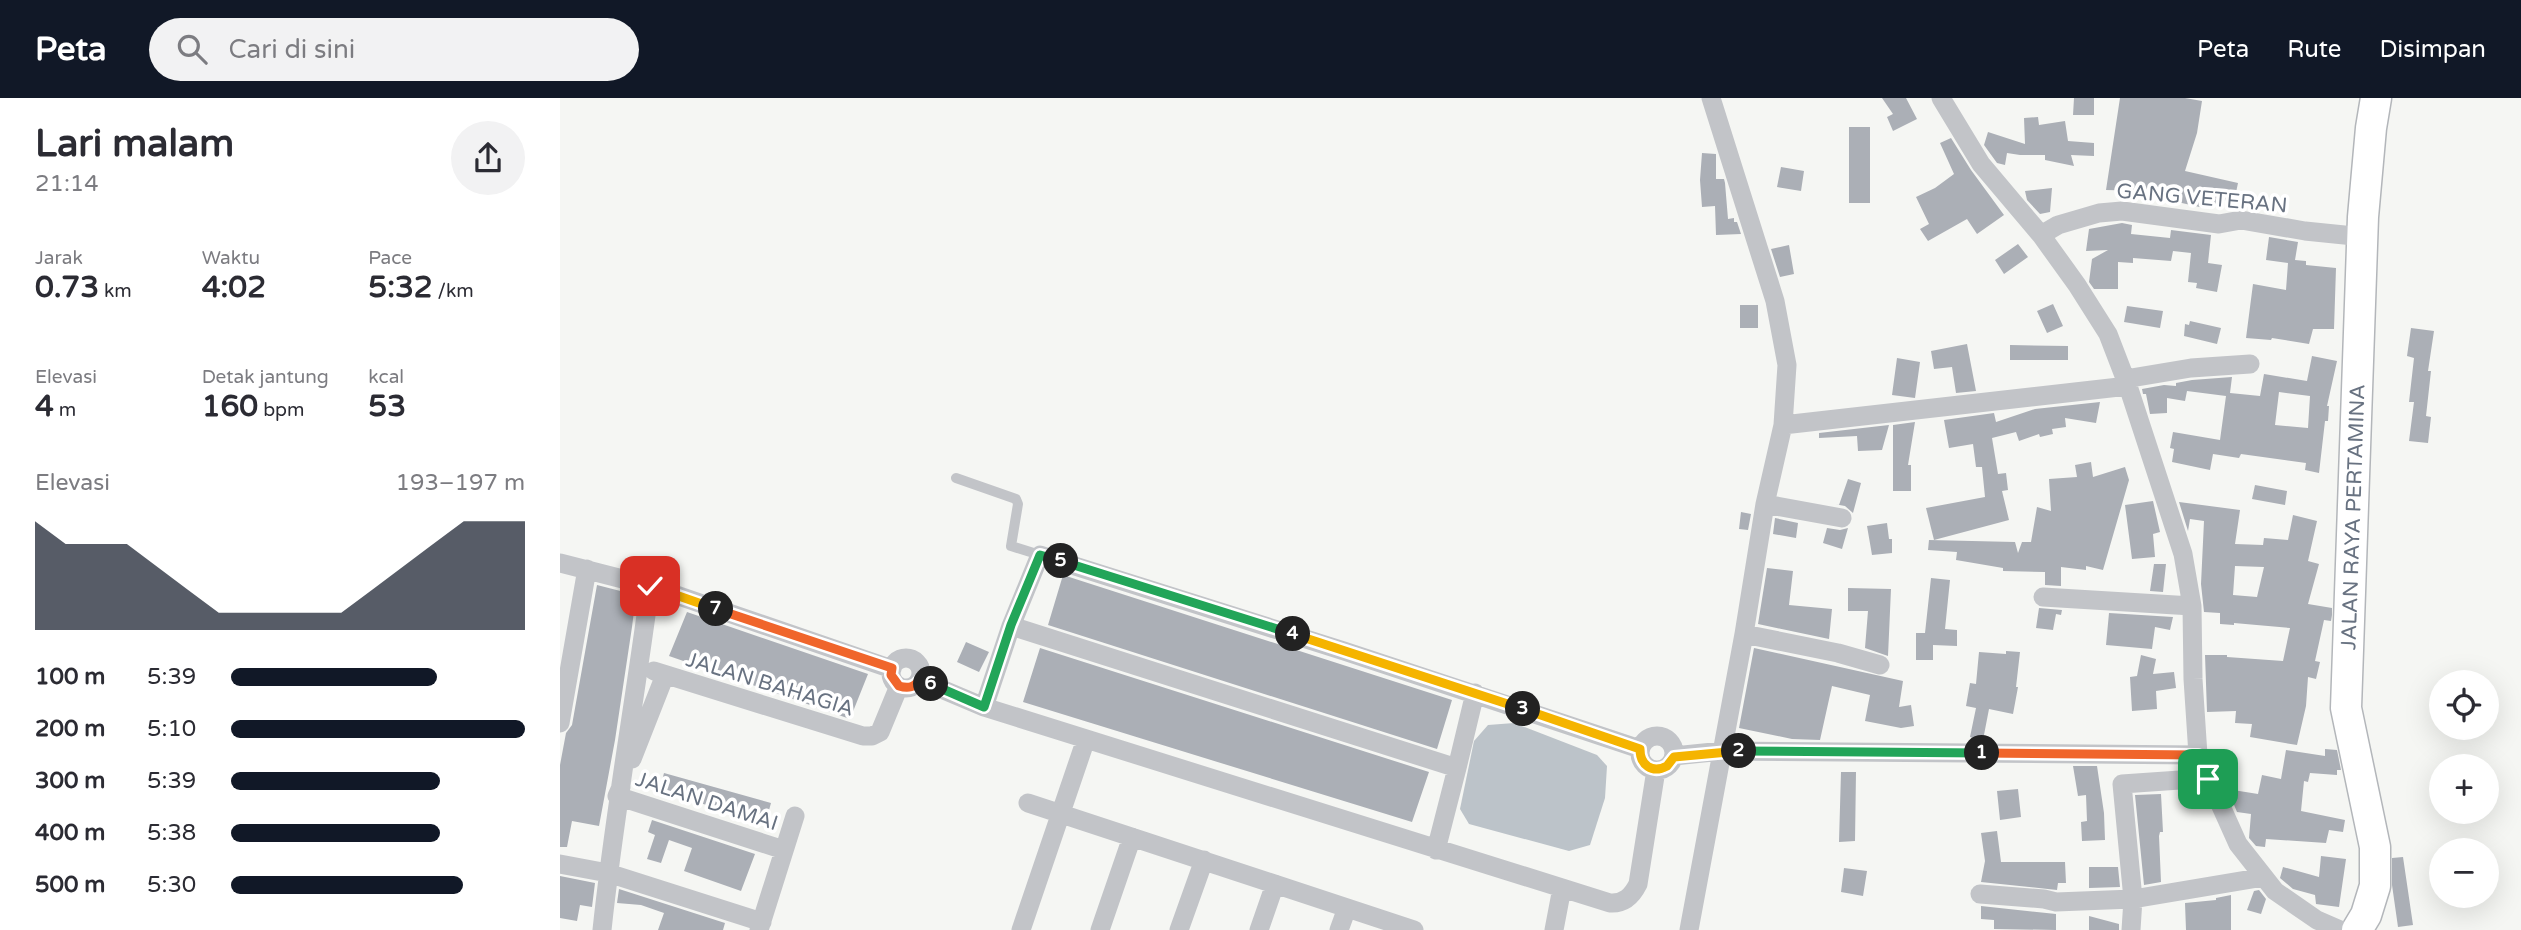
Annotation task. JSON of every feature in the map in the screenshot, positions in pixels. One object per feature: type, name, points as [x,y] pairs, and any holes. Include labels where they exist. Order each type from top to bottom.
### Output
[{"type":"main road","name":"JALAN RAYA PERTAMINA","points":[[2357,930],[2366,915],[2375,886],[2375,848],[2346,708],[2363,217],[2376,98]]},
{"type":"street","points":[[1689,930],[1744,634],[1765,503],[1783,425],[1787,365],[1775,301],[1711,98]]},
{"type":"street","points":[[1941,98],[1981,164],[2041,235],[2108,334],[2127,382],[2183,554],[2192,606],[2198,755],[2238,844],[2276,891],[2307,913],[2340,930]]},
{"type":"street","name":"GANG VETERAN","points":[[2041,235],[2068,222],[2099,213],[2122,211],[2219,225],[2241,220],[2305,231],[2364,237]]},
{"type":"street","points":[[1783,425],[2127,382],[2191,368],[2250,364]]},
{"type":"street","points":[[1765,503],[1842,518]]},
{"type":"street","points":[[984,707],[1011,625],[1040,555],[1475,693],[1640,749]]},
{"type":"street","points":[[560,563],[650,586],[896,677],[897,662],[912,659],[918,664],[920,680],[984,707],[1610,903],[1619,904],[1633,894],[1638,884],[1656,770]]},
{"type":"street","points":[[560,723],[586,569]]},
{"type":"street","points":[[602,930],[617,796],[640,666],[650,586]]},
{"type":"street","points":[[2043,597],[2192,606]]},
{"type":"street","points":[[1011,625],[1457,768]]},
{"type":"street","points":[[1744,634],[1838,653],[1880,665]]},
{"type":"street","name":"JALAN BAHAGIA","points":[[640,666],[863,736],[880,732],[896,677]]},
{"type":"street","points":[[617,796],[665,675]]},
{"type":"street","points":[[1436,850],[1475,693]]},
{"type":"street","points":[[1674,757],[1672,745],[1664,737],[1652,736],[1642,743],[1640,749],[1642,760],[1656,770],[1667,766],[1674,757],[1723,751],[2198,755]]},
{"type":"street","points":[[1021,930],[1086,739]]},
{"type":"street","points":[[2131,930],[2133,899],[2122,784],[2208,779]]},
{"type":"street","name":"JALAN DAMAI","points":[[617,796],[784,850]]},
{"type":"street","points":[[1028,803],[1415,930]]},
{"type":"street","points":[[560,864],[608,873],[760,926],[795,816]]},
{"type":"street","points":[[1100,930],[1132,837]]},
{"type":"street","points":[[1180,930],[1203,860]]},
{"type":"street","points":[[1980,894],[2056,902],[2133,899],[2264,877]]},
{"type":"street","points":[[1259,930],[1275,884]]},
{"type":"street","points":[[1554,930],[1562,888]]},
{"type":"street","points":[[1339,930],[1347,908]]},
{"type":"lane","points":[[956,478],[1016,499],[1018,504],[1011,546],[1040,555]]},
{"type":"shaded area","points":[[1514,723],[1597,755],[1607,766],[1605,798],[1590,845],[1569,851],[1469,824],[1460,809],[1474,741],[1488,725]]},
{"type":"building","points":[[1882,98],[1906,98],[1917,119],[1893,131],[1887,117],[1893,114]]},
{"type":"building","points":[[2074,98],[2094,98],[2094,115],[2073,115]]},
{"type":"building","points":[[2120,98],[2185,98],[2202,101],[2197,133],[2185,171],[2238,183],[2234,202],[2217,199],[2216,204],[2205,201],[2204,208],[2173,201],[2174,194],[2147,188],[2147,191],[2106,190]]},
{"type":"building","points":[[2038,117],[2039,125],[2065,121],[2068,141],[2094,143],[2094,156],[2071,155],[2074,166],[2045,160],[2045,155],[2007,153],[2005,165],[1997,163],[1984,145],[1988,132],[2025,144],[2024,118]]},
{"type":"building","points":[[1849,127],[1870,127],[1870,203],[1849,203]]},
{"type":"building","points":[[1951,138],[2004,215],[1977,234],[1967,219],[1928,241],[1920,229],[1929,224],[1916,197],[1935,188],[1954,174],[1940,143]]},
{"type":"building","points":[[1702,153],[1716,154],[1716,179],[1724,179],[1728,219],[1734,218],[1741,234],[1716,235],[1715,206],[1702,207]]},
{"type":"building","points":[[1781,167],[1804,171],[1801,191],[1777,187]]},
{"type":"building","points":[[2052,188],[2050,212],[2040,214],[2027,200],[2025,191]]},
{"type":"building","points":[[2122,223],[2132,225],[2131,234],[2170,238],[2171,230],[2211,235],[2208,263],[2222,265],[2217,292],[2196,288],[2197,283],[2188,282],[2191,253],[2173,251],[2171,261],[2133,258],[2133,263],[2118,262],[2118,289],[2094,289],[2089,282],[2092,259],[2108,250],[2086,251],[2089,229]]},
{"type":"building","points":[[2269,237],[2298,242],[2295,260],[2306,261],[2306,265],[2336,268],[2334,329],[2313,329],[2309,344],[2272,338],[2246,338],[2253,284],[2286,290],[2288,263],[2266,260]]},
{"type":"building","points":[[2018,244],[2028,257],[2004,274],[1995,260]]},
{"type":"building","points":[[1789,245],[1794,274],[1780,277],[1771,249]]},
{"type":"building","points":[[2053,304],[2063,326],[2047,333],[2037,311]]},
{"type":"building","points":[[1740,305],[1758,305],[1758,328],[1740,328]]},
{"type":"building","points":[[2127,306],[2163,311],[2160,328],[2124,322]]},
{"type":"building","points":[[2190,321],[2221,328],[2217,344],[2184,336],[2185,324],[2189,325]]},
{"type":"building","points":[[2411,328],[2434,331],[2428,371],[2431,371],[2426,416],[2431,417],[2428,443],[2409,441],[2414,402],[2409,402],[2414,358],[2407,356]]},
{"type":"building","points":[[1967,344],[1976,391],[1956,393],[1952,367],[1934,369],[1931,351]]},
{"type":"building","points":[[2010,345],[2068,346],[2068,360],[2010,360]]},
{"type":"building","points":[[2312,356],[2337,361],[2327,406],[2328,421],[2325,421],[2319,473],[2305,470],[2306,463],[2241,454],[2239,458],[2213,454],[2210,470],[2172,462],[2174,449],[2170,448],[2173,432],[2220,440],[2226,396],[2187,391],[2185,401],[2167,398],[2167,413],[2150,414],[2146,394],[2143,394],[2142,389],[2176,386],[2176,383],[2192,380],[2232,377],[2230,393],[2260,396],[2264,374],[2307,381]],"holes":[[[2279,392],[2310,396],[2308,428],[2275,425]]]},
{"type":"building","points":[[1897,358],[1920,362],[1915,398],[1892,395]]},
{"type":"building","points":[[2100,402],[2096,423],[2065,418],[2066,427],[2052,429],[2053,434],[2040,437],[2039,434],[2019,441],[2016,432],[1992,438],[1998,474],[2006,473],[2008,490],[2002,491],[2009,520],[1934,540],[1926,508],[1985,497],[1982,467],[1976,467],[1973,444],[1949,448],[1944,420],[1994,413],[1996,422],[2035,409]]},
{"type":"building","points":[[1915,422],[1908,465],[1911,465],[1911,491],[1893,491],[1893,425]]},
{"type":"building","points":[[1889,425],[1882,450],[1858,451],[1857,436],[1819,438],[1819,433]]},
{"type":"building","points":[[2091,462],[2093,477],[2125,467],[2129,480],[2103,570],[2086,566],[2086,570],[2061,567],[2061,586],[2045,585],[2045,572],[2003,571],[2003,568],[1956,560],[1957,552],[1928,550],[1929,540],[2015,542],[2018,553],[2022,542],[2031,542],[2037,507],[2051,511],[2049,479],[2077,477],[2075,465]]},
{"type":"building","points":[[1848,479],[1861,483],[1853,513],[1845,506],[1839,505]]},
{"type":"building","points":[[2255,485],[2287,491],[2285,505],[2252,499]]},
{"type":"building","points":[[2153,501],[2160,532],[2153,534],[2155,557],[2132,559],[2125,505]]},
{"type":"building","points":[[2179,502],[2240,510],[2235,544],[2263,545],[2264,538],[2288,540],[2293,515],[2317,521],[2308,561],[2319,564],[2308,604],[2332,608],[2332,615],[2331,621],[2324,620],[2315,661],[2320,662],[2316,679],[2308,677],[2306,706],[2297,745],[2250,737],[2252,724],[2235,723],[2236,711],[2207,712],[2205,655],[2283,661],[2290,628],[2220,624],[2220,613],[2204,612],[2201,584],[2204,521],[2190,519],[2188,531]],"holes":[[[2235,566],[2264,567],[2257,597],[2233,595]]]},
{"type":"building","points":[[1741,512],[1751,514],[1748,530],[1739,529]]},
{"type":"building","points":[[1775,518],[1798,523],[1796,538],[1773,534]]},
{"type":"building","points":[[1887,523],[1889,539],[1892,539],[1892,553],[1872,555],[1867,526]]},
{"type":"building","points":[[1827,528],[1848,528],[1842,549],[1823,543]]},
{"type":"building","points":[[2154,564],[2166,564],[2163,592],[2150,591]]},
{"type":"building","points":[[1767,568],[1793,571],[1789,605],[1832,609],[1829,639],[1758,624]]},
{"type":"building","points":[[1063,575],[1452,700],[1437,749],[1048,625]]},
{"type":"building","points":[[1931,578],[1950,580],[1945,629],[1957,630],[1957,646],[1933,645],[1933,660],[1916,660],[1916,633],[1925,633]]},
{"type":"building","points":[[597,585],[636,595],[632,627],[599,826],[572,821],[567,847],[560,847],[560,765],[566,733],[572,725]]},
{"type":"building","points":[[1848,588],[1891,589],[1888,656],[1865,648],[1868,611],[1848,611]]},
{"type":"building","points":[[2039,608],[2062,610],[2061,615],[2056,614],[2053,630],[2036,628]]},
{"type":"building","points":[[687,612],[868,674],[850,719],[669,656]]},
{"type":"building","points":[[2109,613],[2173,617],[2170,630],[2155,627],[2152,649],[2106,645]]},
{"type":"building","points":[[966,642],[989,652],[979,672],[957,662]]},
{"type":"building","points":[[1040,648],[1429,772],[1412,822],[1023,702]]},
{"type":"building","points":[[1754,648],[1903,681],[1899,707],[1911,705],[1914,726],[1901,728],[1865,721],[1870,695],[1832,686],[1820,740],[1792,739],[1739,728]]},
{"type":"building","points":[[2006,651],[2020,652],[2013,714],[1989,709],[1983,740],[1970,737],[1976,708],[1966,706],[1970,683],[1976,684],[1979,652],[2006,654]]},
{"type":"building","points":[[2141,655],[2156,659],[2153,674],[2174,672],[2176,688],[2156,691],[2157,709],[2132,711],[2130,677],[2137,676]]},
{"type":"building","points":[[2325,749],[2337,750],[2341,770],[2337,770],[2337,775],[2310,773],[2308,782],[2304,781],[2301,811],[2345,820],[2343,832],[2329,830],[2326,843],[2266,839],[2265,847],[2256,846],[2249,838],[2251,814],[2237,812],[2232,800],[2233,790],[2258,794],[2262,775],[2281,779],[2286,750],[2325,756]]},
{"type":"building","points":[[2073,766],[2097,766],[2105,840],[2082,841],[2081,822],[2087,821],[2086,795],[2078,796]]},
{"type":"building","points":[[1841,772],[1856,772],[1855,841],[1839,842]]},
{"type":"building","points":[[664,773],[771,803],[766,821],[659,792]]},
{"type":"building","points":[[2018,789],[2021,817],[2000,820],[1997,791]]},
{"type":"building","points":[[2161,794],[2161,882],[2144,885],[2135,795]]},
{"type":"building","points":[[652,820],[755,854],[741,891],[684,871],[692,848],[669,840],[661,863],[647,859],[655,835],[648,832]]},
{"type":"building","points":[[1997,831],[2001,862],[2065,862],[2066,883],[2058,883],[2057,890],[1981,882],[1985,861],[1981,833]]},
{"type":"building","points":[[2321,856],[2346,859],[2339,907],[2316,904],[2315,895],[2293,889],[2280,878],[2283,867],[2319,877]]},
{"type":"building","points":[[2403,857],[2413,925],[2398,927],[2392,885],[2392,858]]},
{"type":"building","points":[[2089,867],[2118,867],[2120,887],[2089,888]]},
{"type":"building","points":[[1844,868],[1867,871],[1863,896],[1841,892]]},
{"type":"building","points":[[560,876],[595,883],[592,907],[580,905],[577,921],[560,918]]},
{"type":"building","points":[[619,889],[725,923],[723,930],[658,930],[664,913],[641,905],[617,903]]},
{"type":"building","points":[[2259,890],[2266,899],[2261,914],[2247,910],[2254,891]]},
{"type":"building","points":[[2231,895],[2231,930],[2186,930],[2185,903],[2216,900]]},
{"type":"building","points":[[1981,906],[2056,914],[2056,930],[1994,929],[1994,920],[1981,919]]},
{"type":"building","points":[[2089,916],[2119,924],[2119,930],[2089,930]]},
{"type":"route","points":[[650,586],[892,668],[891,675],[899,686],[907,688],[920,680],[984,707],[1011,625],[1040,555],[1600,734],[1640,749],[1645,765],[1656,770],[1667,766],[1674,757],[1723,751],[2198,755],[2208,779]]}]
